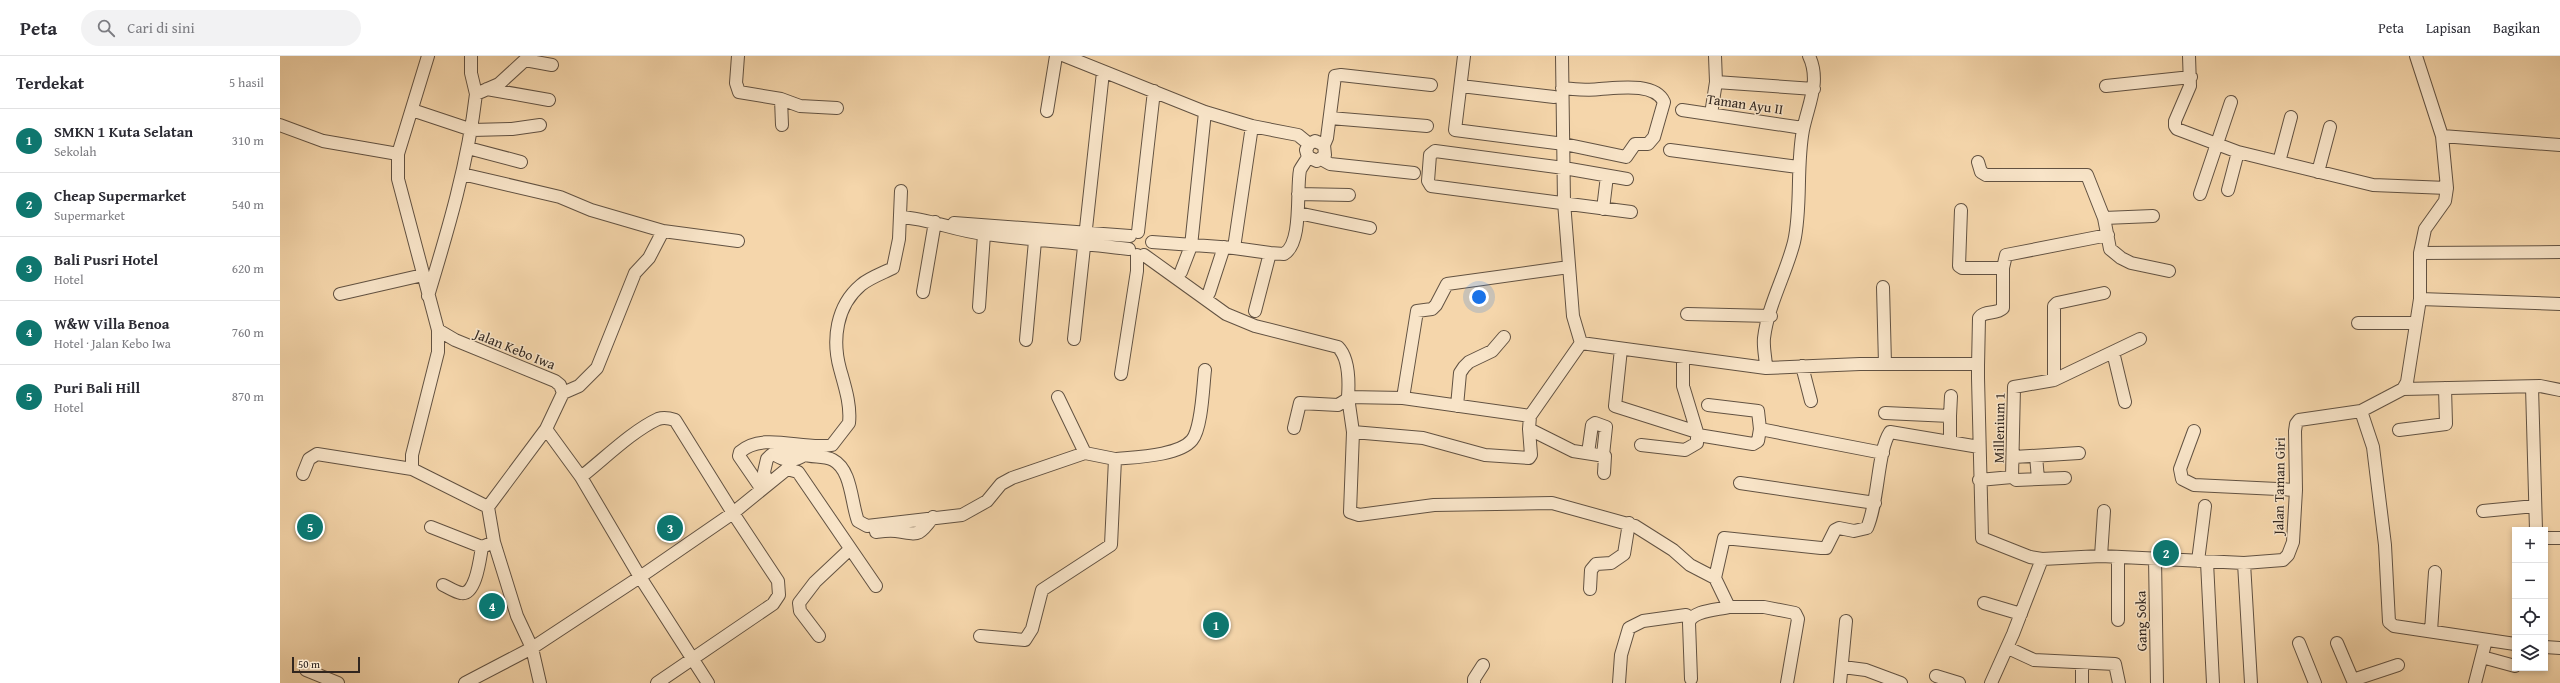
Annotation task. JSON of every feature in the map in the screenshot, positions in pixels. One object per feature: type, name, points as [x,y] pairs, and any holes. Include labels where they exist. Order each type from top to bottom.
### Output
[{"type":"street","points":[[412,469],[412,455],[438,352],[438,330],[428,298],[398,179],[398,154],[428,56]]},
{"type":"street","points":[[428,298],[462,174],[481,92],[471,73],[471,56]]},
{"type":"street","points":[[738,56],[736,82],[739,92],[781,99],[800,106],[837,108]]},
{"type":"street","points":[[1047,111],[1056,56]]},
{"type":"street","points":[[1065,56],[1205,112],[1252,126],[1298,134],[1309,144]]},
{"type":"street","points":[[1461,86],[1558,92],[1638,89],[1653,92],[1664,102],[1664,108],[1651,141],[1644,146],[1635,144],[1628,156],[1564,144],[1455,130],[1464,56]]},
{"type":"street","points":[[1562,56],[1558,92],[1564,144],[1564,202],[1573,316],[1582,344]]},
{"type":"street","points":[[1711,114],[1716,82],[1715,56]]},
{"type":"street","points":[[1766,368],[1764,339],[1794,242],[1798,215],[1798,167],[1803,128],[1814,89],[1813,63],[1809,56]]},
{"type":"street","points":[[2189,56],[2191,77],[2175,126],[2216,145],[2238,152],[2373,185],[2447,188]]},
{"type":"street","points":[[2403,389],[2407,382],[2420,299],[2420,253],[2425,229],[2445,201],[2447,188],[2442,136],[2416,56]]},
{"type":"street","points":[[481,92],[499,84],[525,60],[552,65]]},
{"type":"street","points":[[1074,339],[1103,72]]},
{"type":"street","points":[[1324,145],[1328,138],[1334,79],[1338,75],[1431,85]]},
{"type":"street","points":[[2106,86],[2191,77]]},
{"type":"street","points":[[1716,82],[1814,89]]},
{"type":"street","points":[[1154,91],[1134,234],[1128,242],[1181,272],[1209,292],[1239,320]]},
{"type":"street","points":[[481,92],[550,100]]},
{"type":"street","points":[[781,99],[782,125]]},
{"type":"street","points":[[2200,194],[2231,102]]},
{"type":"street","points":[[412,110],[472,130],[512,129],[540,125]]},
{"type":"street","name":"Taman Ayu II","points":[[1682,110],[1803,128]]},
{"type":"street","points":[[1181,272],[1190,246],[1205,112]]},
{"type":"street","points":[[2279,162],[2291,117]]},
{"type":"street","points":[[1330,118],[1427,126]]},
{"type":"street","points":[[280,125],[323,141],[398,154]]},
{"type":"street","points":[[1209,292],[1229,248],[1252,126]]},
{"type":"street","points":[[2318,172],[2330,127]]},
{"type":"street","points":[[2442,136],[2560,145]]},
{"type":"street","points":[[901,217],[1084,239],[1142,250],[1190,246],[1229,248],[1284,254],[1290,249],[1298,213],[1298,194],[1301,169],[1308,157],[1306,150],[1309,144],[1315,141],[1324,145],[1326,151],[1321,159]]},
{"type":"street","points":[[468,148],[521,162]]},
{"type":"street","points":[[1670,150],[1798,167]]},
{"type":"street","points":[[1627,179],[1564,168],[1435,151],[1430,155],[1428,181],[1431,186],[1564,202],[1631,212]]},
{"type":"street","points":[[2228,190],[2238,152]]},
{"type":"street","points":[[1308,157],[1314,160],[1321,159],[1330,164],[1414,173]]},
{"type":"street","points":[[1978,162],[1981,172],[1986,175],[2087,175],[2104,218],[2110,249],[2121,258],[2131,263],[2169,271]]},
{"type":"street","points":[[462,174],[560,197],[591,210],[663,231],[738,241]]},
{"type":"street","points":[[1603,209],[1608,176]]},
{"type":"street","points":[[764,486],[739,456],[740,452],[746,446],[757,443],[820,447],[832,445],[849,423],[846,391],[838,360],[836,338],[839,317],[861,285],[893,268],[901,217],[901,191]]},
{"type":"street","points":[[1298,194],[1349,195]]},
{"type":"street","points":[[1961,210],[1959,266],[1962,268],[2003,268]]},
{"type":"street","points":[[1298,213],[1370,228]]},
{"type":"street","points":[[2104,218],[2153,216]]},
{"type":"street","points":[[935,222],[960,230],[984,234],[1035,234]]},
{"type":"street","points":[[923,292],[935,222]]},
{"type":"street","points":[[540,683],[532,648],[517,616],[494,542],[488,507],[546,429],[562,393],[579,386],[597,368],[635,273],[649,258],[663,231]]},
{"type":"street","points":[[979,307],[984,234]]},
{"type":"street","points":[[1026,340],[1035,234]]},
{"type":"street","points":[[1084,239],[1134,234],[1149,237],[1142,250],[1137,272],[1121,374]]},
{"type":"street","points":[[1979,480],[1979,318],[1983,314],[1999,312],[2002,308],[2003,268],[2008,253],[2108,235]]},
{"type":"street","points":[[1142,250],[1226,314],[1239,320],[1338,347],[1344,358],[1348,380],[1348,396],[1353,432],[1350,512],[1359,515],[1463,504],[1552,503],[1629,523],[1672,550],[1690,565],[1715,578],[1729,607]]},
{"type":"street","points":[[2420,253],[2560,252]]},
{"type":"street","points":[[1255,312],[1270,253]]},
{"type":"street","points":[[1403,398],[1417,313],[1419,309],[1432,308],[1436,305],[1447,284],[1569,267]]},
{"type":"street","points":[[340,294],[422,275]]},
{"type":"street","points":[[1883,287],[1885,364]]},
{"type":"street","points":[[2054,380],[2053,310],[2057,303],[2104,294]]},
{"type":"street","points":[[2420,299],[2560,304]]},
{"type":"street","points":[[1687,314],[1771,316]]},
{"type":"street","points":[[2358,323],[2416,324]]},
{"type":"street","name":"Jalan Kebo Iwa","points":[[438,330],[455,340],[555,381],[560,385],[562,393]]},
{"type":"street","points":[[1457,406],[1460,373],[1464,367],[1469,362],[1492,351],[1504,337]]},
{"type":"street","name":"Millenium 1","points":[[1979,480],[2012,477],[2014,457],[2014,387],[2054,380],[2140,339]]},
{"type":"street","name":"Jalan Kebo Iwa","points":[[438,352],[446,343],[455,340]]},
{"type":"street","points":[[1582,344],[1766,368],[1966,363],[1978,366]]},
{"type":"street","points":[[1353,432],[1423,438],[1485,456],[1526,458],[1531,455],[1529,429],[1530,416],[1582,344]]},
{"type":"street","points":[[1621,349],[1614,404],[1617,408],[1698,433],[1753,444],[1758,441],[1760,429],[1758,411],[1708,405]]},
{"type":"street","points":[[2113,352],[2125,402]]},
{"type":"street","points":[[1640,445],[1685,450],[1695,446],[1698,433],[1683,386],[1683,357]]},
{"type":"street","points":[[1802,366],[1811,401]]},
{"type":"street","points":[[764,486],[764,472],[767,459],[774,454],[779,458],[790,460],[804,455],[825,456],[841,466],[848,482],[858,521],[867,526],[933,517],[962,515],[976,509],[987,501],[1001,484],[1012,478],[1085,453],[1115,459],[1154,455],[1184,447],[1193,440],[1197,428],[1204,370]]},
{"type":"street","points":[[2403,389],[2532,387],[2560,390]]},
{"type":"street","points":[[2532,387],[2536,527]]},
{"type":"street","points":[[2399,430],[2446,424],[2445,388]]},
{"type":"street","name":"Jalan Taman Giri","points":[[1979,480],[1982,538],[2030,557],[2042,559],[2101,556],[2244,563],[2278,561],[2288,554],[2293,542],[2296,490],[2296,424],[2299,420],[2361,411],[2403,389]]},
{"type":"street","points":[[1348,396],[1403,398],[1530,416]]},
{"type":"street","points":[[1294,428],[1300,403],[1338,405],[1346,400],[1348,396]]},
{"type":"street","points":[[1950,440],[1951,396]]},
{"type":"street","points":[[1058,397],[1085,453]]},
{"type":"street","points":[[2361,411],[2373,447],[2384,545],[2389,622],[2394,626],[2512,644]]},
{"type":"street","points":[[1885,413],[1950,416]]},
{"type":"street","points":[[581,477],[641,429],[658,419],[668,417],[676,420],[733,513],[778,581],[779,595],[773,604],[657,683]]},
{"type":"street","points":[[1588,453],[1592,425],[1595,423],[1606,427],[1603,455],[1606,459],[1604,474]]},
{"type":"street","points":[[546,429],[581,477],[640,577],[708,683]]},
{"type":"street","points":[[1529,429],[1568,450],[1603,455]]},
{"type":"street","points":[[1760,429],[1883,453]]},
{"type":"street","points":[[2194,431],[2180,469],[2182,480],[2194,485],[2296,490]]},
{"type":"street","points":[[1715,578],[1724,538],[1826,548],[1835,530],[1839,528],[1854,531],[1867,528],[1875,503],[1883,453],[1890,432],[1950,440],[1979,447]]},
{"type":"street","points":[[2014,457],[2079,453]]},
{"type":"street","points":[[304,474],[309,458],[317,454],[412,469],[488,507]]},
{"type":"street","points":[[2036,456],[2038,479]]},
{"type":"street","points":[[980,636],[1025,640],[1032,629],[1042,590],[1111,545],[1115,459]]},
{"type":"street","points":[[465,683],[532,648],[640,577],[733,513],[764,486],[787,469],[798,472],[849,550],[876,586]]},
{"type":"street","points":[[2012,477],[2016,480],[2065,478]]},
{"type":"street","points":[[1740,483],[1875,503]]},
{"type":"street","points":[[472,499],[500,490]]},
{"type":"street","points":[[2204,506],[2202,561],[2212,683]]},
{"type":"street","points":[[2483,511],[2535,506]]},
{"type":"street","points":[[2101,556],[2104,511]]},
{"type":"street","points":[[1590,589],[1591,570],[1596,564],[1611,563],[1624,554],[1629,523]]},
{"type":"street","points":[[431,527],[482,548],[494,542]]},
{"type":"street","points":[[2548,538],[2560,538]]},
{"type":"street","points":[[443,585],[461,593],[472,588],[482,548]]},
{"type":"street","points":[[819,636],[800,611],[799,603],[815,582],[849,550]]},
{"type":"street","points":[[2118,557],[2118,620]]},
{"type":"street","name":"Gang Soka","points":[[2155,558],[2157,683]]},
{"type":"street","points":[[1991,683],[2008,648],[2042,559]]},
{"type":"street","points":[[2244,563],[2251,683]]},
{"type":"street","points":[[2431,631],[2434,572]]},
{"type":"street","points":[[1984,603],[2021,614]]},
{"type":"street","points":[[1691,679],[1689,624],[1691,618],[1696,614],[1729,607],[1764,607],[1795,613],[1798,619],[1787,683]]},
{"type":"street","points":[[1619,683],[1621,654],[1629,628],[1644,621],[1686,615],[1691,618]]},
{"type":"street","points":[[1840,683],[1843,667],[1846,621]]},
{"type":"street","points":[[2475,683],[2486,640]]},
{"type":"street","points":[[2299,643],[2315,683]]},
{"type":"street","points":[[2337,643],[2353,681],[2398,665]]},
{"type":"street","points":[[2548,647],[2560,648]]},
{"type":"street","points":[[2008,648],[2034,660],[2115,664],[2119,683]]},
{"type":"street","points":[[2482,656],[2512,665]]},
{"type":"street","points":[[2082,663],[2082,683]]},
{"type":"street","points":[[1474,683],[1474,679],[1483,665]]},
{"type":"street","points":[[1843,667],[1866,670],[1901,683]]},
{"type":"street","points":[[306,670],[338,683]]},
{"type":"street","points":[[1936,676],[1959,683]]},
{"type":"place","name":"Puri Bali Hill","points":[[310,527]]},
{"type":"place","name":"Bali Pusri Hotel","points":[[670,528]]},
{"type":"place","name":"Cheap Supermarket","points":[[2166,553]]},
{"type":"place","name":"W&W Villa Benoa","points":[[492,606]]},
{"type":"place","name":"SMKN 1 Kuta Selatan","points":[[1216,625]]}]
